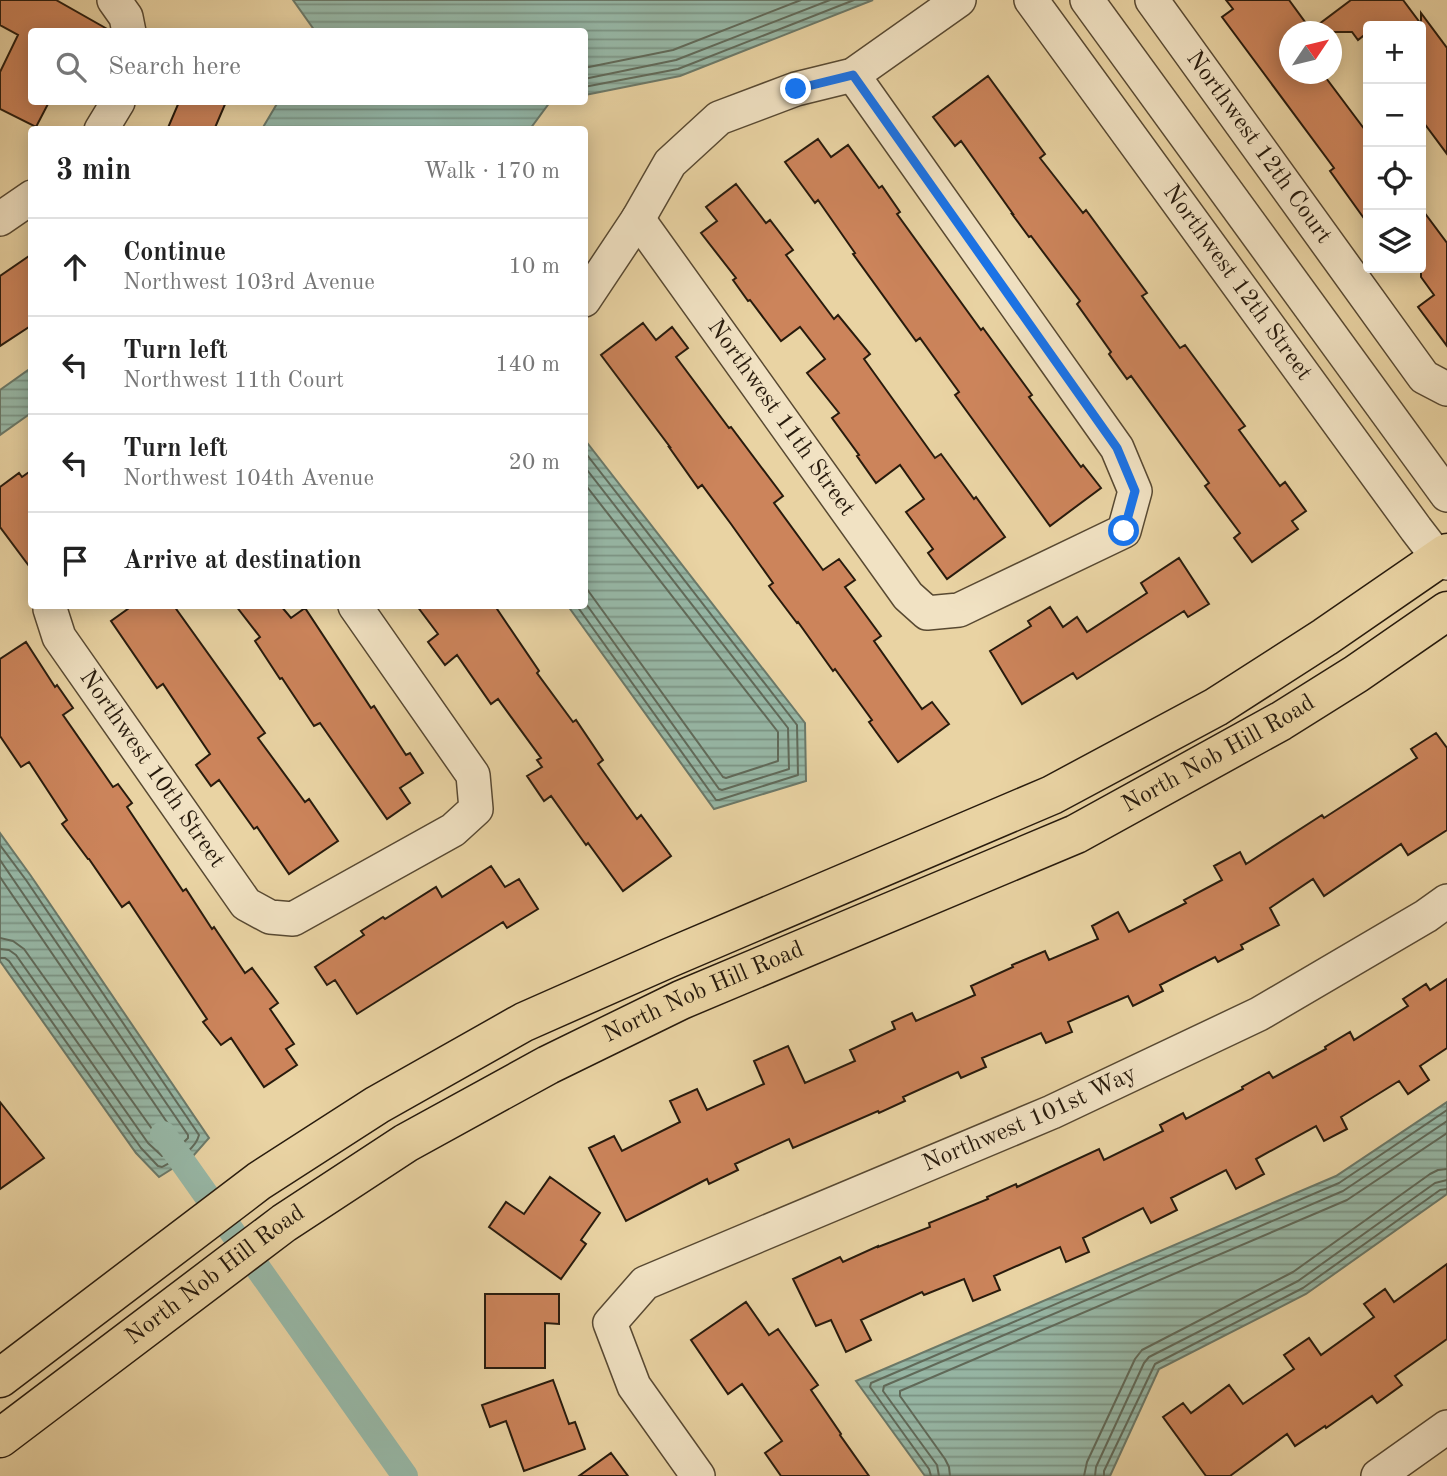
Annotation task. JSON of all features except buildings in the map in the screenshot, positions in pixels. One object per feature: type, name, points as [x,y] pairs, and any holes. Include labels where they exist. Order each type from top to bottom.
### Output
[{"type":"main road","name":"North Nob Hill Road","points":[[0,1378],[259,1181],[377,1105],[524,1023],[1064,789],[1216,707],[1444,558]]},
{"type":"main road","name":"North Nob Hill Road","points":[[0,1438],[284,1223],[406,1143],[548,1065],[681,1000],[1076,834],[1281,720],[1356,674],[1447,611]]},
{"type":"street","points":[[114,0],[126,16],[128,28]]},
{"type":"street","points":[[588,294],[638,219],[670,163],[719,118],[796,89],[853,75],[959,0]]},
{"type":"street","name":"Northwest 12th Street","points":[[1031,0],[1267,325],[1444,558]]},
{"type":"street","name":"Northwest 12th Street","points":[[1087,0],[1447,495]]},
{"type":"street","name":"Northwest 12th Court","points":[[1152,0],[1424,377],[1447,389]]},
{"type":"street","name":"Northwest 11th Street","points":[[638,219],[908,596],[927,613],[959,610],[1124,531],[1135,491],[1117,448],[853,75]]},
{"type":"street","points":[[103,126],[116,105]]},
{"type":"street","points":[[0,219],[28,200]]},
{"type":"street","name":"Northwest 10th Street","points":[[52,609],[59,637],[246,904],[270,917],[293,919],[453,830],[476,808],[473,775],[357,609]]},
{"type":"street","name":"Northwest 101st Way","points":[[698,1476],[635,1386],[610,1323],[645,1283],[1052,1112],[1259,1014],[1447,901]]},
{"type":"street","points":[[1378,1476],[1447,1427]]},
{"type":"water","points":[[293,0],[873,0],[680,76],[588,94],[588,28],[313,28]]},
{"type":"water","points":[[276,105],[548,105],[532,126],[264,126]]},
{"type":"water","points":[[28,370],[28,415],[0,435],[0,390]]},
{"type":"water","points":[[588,444],[805,723],[806,781],[714,809],[570,609],[588,609]]},
{"type":"water","points":[[0,833],[209,1138],[194,1155],[159,1177],[136,1153],[0,961]]},
{"type":"water","points":[[1447,1102],[1447,1194],[1306,1294],[1159,1369],[1110,1476],[925,1476],[856,1381],[1336,1176]]},
{"type":"waterway","points":[[163,1134],[405,1476]]},
{"type":"route","points":[[796,89],[853,75],[1117,448],[1135,491],[1124,531]]}]
